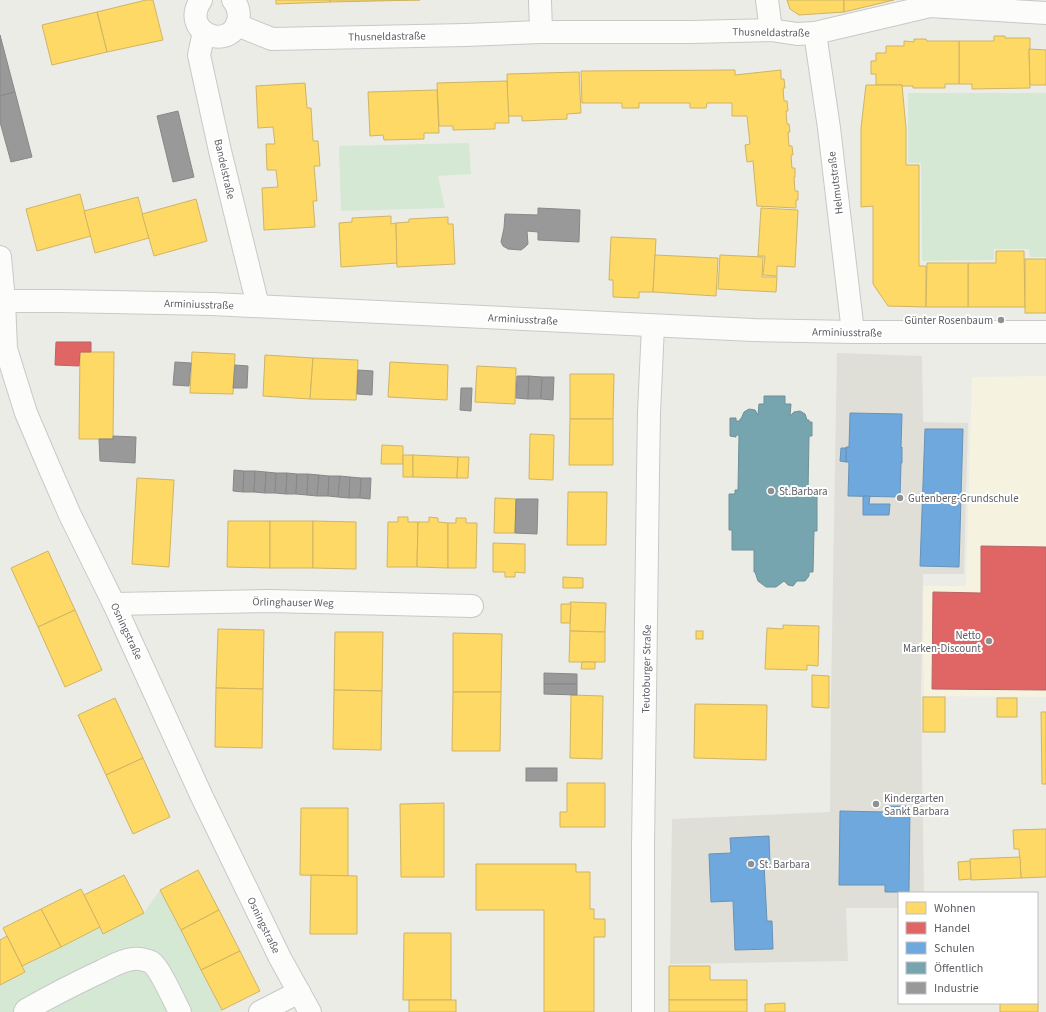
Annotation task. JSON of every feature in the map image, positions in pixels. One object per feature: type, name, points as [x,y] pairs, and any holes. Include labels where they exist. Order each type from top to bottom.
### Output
[{"type":"street","points":[[198,2],[195,17],[198,26],[204,32],[214,37],[223,36],[232,31],[237,25],[239,17],[238,9],[233,0]]},
{"type":"street","points":[[540,0],[541,32]]},
{"type":"street","points":[[767,0],[771,30]]},
{"type":"street","name":"Thusneldastraße","points":[[237,25],[272,39],[541,32],[691,32],[771,30],[797,34],[815,33],[930,3],[1046,13]]},
{"type":"street","name":"Bandelstraße","points":[[204,32],[199,55],[220,151],[258,306]]},
{"type":"street","name":"Helmutstraße","points":[[815,33],[829,128],[853,332]]},
{"type":"street","name":"Osningstraße","points":[[0,257],[6,349],[26,413],[70,515],[114,604],[202,797],[280,958],[310,1012]]},
{"type":"street","name":"Arminiusstraße","points":[[2,301],[152,302],[258,306],[753,330],[853,332],[1046,332]]},
{"type":"street","name":"Teutoburger Straße","points":[[643,1012],[643,853],[648,473],[653,326]]},
{"type":"street","name":"Örlinghauser Weg","points":[[114,604],[270,601],[472,606]]},
{"type":"street","points":[[25,1012],[26,1010],[57,993],[95,974],[122,962],[134,959],[142,959],[151,962],[160,973],[180,1012]]},
{"type":"street","points":[[260,1012],[299,992]]},
{"type":"shaded area","points":[[837,353],[922,356],[923,422],[968,423],[964,574],[923,574],[921,696],[924,892],[898,892],[898,908],[846,908],[848,961],[670,964],[672,819],[830,812]]},
{"type":"shaded area","points":[[1046,376],[1046,697],[924,696],[923,586],[966,586],[972,377]]},
{"type":"green space","points":[[908,93],[1046,93],[1046,257],[1030,257],[1029,249],[994,249],[994,260],[922,261],[921,163],[908,163]]},
{"type":"green space","points":[[469,143],[471,174],[438,176],[445,208],[341,211],[339,146]]},
{"type":"green space","points":[[160,890],[223,1012],[0,1012],[0,985],[25,972],[22,966],[100,927],[144,913]]},
{"type":"building: Wohnen","points":[[146,0],[153,0],[163,40],[107,52],[97,12]]},
{"type":"building: Wohnen","points":[[276,0],[330,0],[330,2],[276,4]]},
{"type":"building: Wohnen","points":[[330,0],[375,0],[375,1],[330,2]]},
{"type":"building: Wohnen","points":[[375,0],[420,0],[375,1]]},
{"type":"building: Wohnen","points":[[787,0],[844,0],[844,12],[799,15],[790,9]]},
{"type":"building: Wohnen","points":[[844,0],[894,0],[844,12]]},
{"type":"building: Wohnen","points":[[97,12],[107,52],[52,65],[42,25]]},
{"type":"building: Wohnen","points":[[994,36],[1005,36],[1005,38],[1030,38],[1030,88],[972,89],[972,84],[959,84],[959,41],[994,41]]},
{"type":"building: Wohnen","points":[[914,39],[926,39],[927,41],[959,41],[959,84],[945,84],[945,88],[913,88],[913,86],[902,85],[876,85],[876,74],[871,74],[871,61],[876,61],[876,53],[886,53],[886,46],[904,46],[904,41],[914,42]]},
{"type":"building: Wohnen","points":[[1029,49],[1046,50],[1046,85],[1030,85]]},
{"type":"building: Wohnen","points":[[735,70],[735,75],[781,70],[781,79],[784,79],[785,88],[783,88],[784,101],[787,101],[787,124],[789,124],[790,132],[788,132],[789,146],[792,146],[793,155],[791,155],[792,168],[795,168],[795,191],[798,191],[796,208],[757,206],[753,161],[747,162],[745,145],[750,144],[747,116],[732,116],[732,103],[707,103],[706,108],[690,108],[690,103],[639,103],[639,108],[622,108],[622,103],[582,103],[581,71]]},
{"type":"building: Wohnen","points":[[579,72],[581,113],[567,114],[567,119],[522,121],[522,116],[508,116],[507,74]]},
{"type":"building: Wohnen","points":[[507,81],[509,123],[495,123],[495,129],[453,130],[453,126],[439,126],[437,83]]},
{"type":"building: Wohnen","points":[[305,83],[307,108],[311,108],[313,141],[318,141],[320,166],[314,166],[317,201],[313,201],[315,227],[264,230],[262,188],[278,187],[276,170],[267,170],[266,144],[275,144],[273,127],[258,128],[256,86]]},
{"type":"building: Wohnen","points":[[866,85],[902,85],[906,128],[906,165],[919,165],[919,266],[926,266],[926,307],[888,306],[873,284],[873,206],[861,207],[861,128]]},
{"type":"building: Wohnen","points":[[437,90],[439,133],[424,133],[424,139],[384,140],[383,135],[370,136],[368,92]]},
{"type":"building: Wohnen","points":[[80,194],[91,236],[37,251],[26,209]]},
{"type":"building: Wohnen","points":[[138,197],[149,238],[95,253],[84,211]]},
{"type":"building: Wohnen","points":[[196,199],[207,241],[154,256],[142,214]]},
{"type":"building: Wohnen","points":[[761,208],[798,210],[795,267],[777,266],[777,276],[763,275],[765,256],[758,256]]},
{"type":"building: Wohnen","points":[[391,216],[391,224],[396,223],[397,263],[341,267],[339,223],[352,222],[352,218]]},
{"type":"building: Wohnen","points":[[448,217],[448,224],[453,224],[455,264],[397,267],[396,223],[409,222],[409,219]]},
{"type":"building: Wohnen","points":[[611,237],[656,239],[653,292],[639,292],[639,298],[613,297],[613,280],[609,280]]},
{"type":"building: Wohnen","points":[[996,251],[1024,251],[1025,307],[968,307],[968,263],[996,263]]},
{"type":"building: Wohnen","points":[[655,255],[718,258],[716,296],[653,292]]},
{"type":"building: Wohnen","points":[[720,255],[763,257],[762,277],[777,277],[776,292],[718,289]]},
{"type":"building: Wohnen","points":[[1025,259],[1046,259],[1046,313],[1025,313]]},
{"type":"building: Wohnen","points":[[927,263],[968,263],[968,307],[926,307]]},
{"type":"building: Wohnen","points":[[80,352],[114,352],[113,439],[79,439]]},
{"type":"building: Wohnen","points":[[192,352],[235,354],[233,394],[190,393]]},
{"type":"building: Wohnen","points":[[265,355],[313,358],[310,399],[263,396]]},
{"type":"building: Wohnen","points":[[313,358],[358,360],[356,400],[310,399]]},
{"type":"building: Wohnen","points":[[390,362],[448,365],[447,400],[388,397]]},
{"type":"building: Wohnen","points":[[477,366],[516,368],[515,404],[475,402]]},
{"type":"building: Wohnen","points":[[570,374],[614,374],[613,419],[570,419]]},
{"type":"building: Wohnen","points":[[570,419],[613,419],[613,465],[569,465]]},
{"type":"building: Wohnen","points":[[530,434],[554,435],[553,480],[529,479]]},
{"type":"building: Wohnen","points":[[382,445],[403,446],[403,464],[381,464]]},
{"type":"building: Wohnen","points":[[403,455],[413,455],[413,477],[403,477]]},
{"type":"building: Wohnen","points":[[413,455],[458,457],[457,478],[413,477]]},
{"type":"building: Wohnen","points":[[458,457],[469,457],[468,478],[457,478]]},
{"type":"building: Wohnen","points":[[137,478],[174,480],[169,567],[132,564]]},
{"type":"building: Wohnen","points":[[568,492],[607,492],[606,545],[567,545]]},
{"type":"building: Wohnen","points":[[495,498],[516,499],[515,533],[494,533]]},
{"type":"building: Wohnen","points":[[398,517],[408,517],[408,522],[418,522],[417,567],[387,567],[388,522],[398,522]]},
{"type":"building: Wohnen","points":[[429,517],[438,518],[438,522],[448,523],[448,568],[417,567],[418,522],[429,522]]},
{"type":"building: Wohnen","points":[[456,518],[466,518],[466,523],[477,523],[476,568],[448,568],[448,523],[456,523]]},
{"type":"building: Wohnen","points":[[228,521],[270,521],[270,568],[227,567]]},
{"type":"building: Wohnen","points":[[270,521],[313,521],[313,568],[270,568]]},
{"type":"building: Wohnen","points":[[313,521],[356,522],[356,569],[313,568]]},
{"type":"building: Wohnen","points":[[493,543],[525,544],[525,573],[515,572],[515,577],[505,577],[505,572],[493,572]]},
{"type":"building: Wohnen","points":[[48,551],[75,610],[38,627],[11,568]]},
{"type":"building: Wohnen","points":[[563,577],[583,578],[583,588],[563,588]]},
{"type":"building: Wohnen","points":[[570,602],[606,603],[605,632],[570,631]]},
{"type":"building: Wohnen","points":[[561,604],[571,604],[570,623],[561,623]]},
{"type":"building: Wohnen","points":[[75,610],[102,670],[65,687],[38,627]]},
{"type":"building: Wohnen","points":[[783,625],[819,626],[818,666],[807,665],[807,670],[765,669],[767,628],[783,629]]},
{"type":"building: Wohnen","points":[[218,629],[264,630],[263,689],[216,688]]},
{"type":"building: Wohnen","points":[[570,631],[605,632],[605,662],[569,662]]},
{"type":"building: Wohnen","points":[[696,631],[703,631],[703,639],[696,639]]},
{"type":"building: Wohnen","points":[[335,632],[383,632],[382,691],[334,690]]},
{"type":"building: Wohnen","points":[[453,633],[502,634],[501,692],[453,692]]},
{"type":"building: Wohnen","points":[[582,662],[595,662],[595,669],[581,669]]},
{"type":"building: Wohnen","points":[[812,675],[829,676],[829,708],[812,707]]},
{"type":"building: Wohnen","points":[[216,688],[263,689],[262,748],[215,747]]},
{"type":"building: Wohnen","points":[[334,690],[382,691],[381,750],[333,749]]},
{"type":"building: Wohnen","points":[[453,692],[501,692],[500,751],[452,751]]},
{"type":"building: Wohnen","points":[[571,695],[603,696],[602,759],[570,758]]},
{"type":"building: Wohnen","points":[[923,697],[945,697],[945,732],[923,732]]},
{"type":"building: Wohnen","points":[[115,698],[143,758],[106,775],[78,715]]},
{"type":"building: Wohnen","points":[[997,698],[1017,698],[1017,717],[997,717]]},
{"type":"building: Wohnen","points":[[695,704],[767,705],[766,760],[694,758]]},
{"type":"building: Wohnen","points":[[1041,712],[1046,712],[1046,784],[1042,784]]},
{"type":"building: Wohnen","points":[[143,758],[170,817],[133,834],[106,775]]},
{"type":"building: Wohnen","points":[[567,783],[605,783],[605,827],[560,827],[560,812],[567,812]]},
{"type":"building: Wohnen","points":[[444,803],[444,877],[401,877],[400,804]]},
{"type":"building: Wohnen","points":[[301,808],[348,808],[348,876],[300,875]]},
{"type":"building: Wohnen","points":[[1046,829],[1046,877],[1021,878],[1019,849],[1014,849],[1013,830]]},
{"type":"building: Wohnen","points":[[1020,857],[1021,878],[971,880],[970,859]]},
{"type":"building: Wohnen","points":[[970,861],[971,879],[959,880],[958,862]]},
{"type":"building: Wohnen","points":[[476,864],[576,864],[576,872],[590,872],[590,909],[594,909],[594,919],[605,919],[605,937],[594,937],[594,1012],[544,1012],[544,910],[476,910]]},
{"type":"building: Wohnen","points":[[198,870],[219,910],[181,930],[160,890]]},
{"type":"building: Wohnen","points":[[124,875],[144,913],[103,934],[84,895]]},
{"type":"building: Wohnen","points":[[311,875],[357,876],[357,934],[310,934]]},
{"type":"building: Wohnen","points":[[81,889],[100,927],[61,947],[41,909]]},
{"type":"building: Wohnen","points":[[41,909],[61,947],[22,966],[3,928]]},
{"type":"building: Wohnen","points":[[219,910],[240,951],[201,970],[181,930]]},
{"type":"building: Wohnen","points":[[404,933],[451,933],[451,1000],[403,1000]]},
{"type":"building: Wohnen","points":[[7,936],[25,972],[0,985],[0,940]]},
{"type":"building: Wohnen","points":[[240,951],[260,991],[222,1010],[201,970]]},
{"type":"building: Wohnen","points":[[669,966],[710,966],[710,980],[747,980],[747,1000],[669,1000]]},
{"type":"building: Wohnen","points":[[409,1000],[456,1000],[456,1012],[409,1012]]},
{"type":"building: Wohnen","points":[[669,1000],[747,1000],[747,1012],[669,1012]]},
{"type":"building: Wohnen","points":[[785,1003],[785,1012],[765,1012],[765,1004]]},
{"type":"building: Wohnen","points":[[1000,1004],[1038,1004],[1038,1012],[1000,1012]]},
{"type":"building: Handel","points":[[56,342],[91,342],[91,352],[80,352],[79,366],[55,365]]},
{"type":"building: Handel","name":"Netto Marken-Discount","points":[[981,546],[1046,547],[1046,690],[932,689],[933,592],[981,593]]},
{"type":"building: Schulen","points":[[850,413],[902,414],[900,497],[848,496],[849,462],[846,462],[846,447],[849,447]]},
{"type":"building: Schulen","points":[[925,429],[963,429],[959,567],[920,566]]},
{"type":"building: Schulen","points":[[841,448],[846,448],[846,462],[840,461]]},
{"type":"building: Schulen","points":[[863,496],[870,496],[869,504],[890,504],[889,515],[863,515]]},
{"type":"building: Schulen","points":[[885,806],[910,806],[909,892],[885,892],[885,885],[839,885],[840,811],[885,812]]},
{"type":"building: Schulen","points":[[769,836],[770,864],[764,864],[767,921],[772,921],[773,949],[735,950],[733,901],[711,902],[709,854],[731,853],[730,838]]},
{"type":"building: Öffentlich","name":"St.Barbara","points":[[764,396],[785,396],[785,404],[791,404],[790,416],[794,412],[800,411],[805,414],[809,422],[812,422],[812,436],[809,436],[808,492],[817,492],[817,531],[814,531],[813,572],[809,572],[809,576],[805,581],[797,581],[793,586],[788,585],[784,581],[776,587],[766,587],[758,581],[754,572],[754,550],[732,550],[732,530],[729,530],[729,494],[735,494],[735,490],[738,490],[739,435],[736,435],[736,437],[730,436],[730,418],[736,418],[736,421],[740,421],[744,412],[749,409],[755,410],[758,415],[759,404],[764,404]]},
{"type":"building: Industrie","points":[[0,35],[15,92],[0,96]]},
{"type":"building: Industrie","points":[[15,92],[32,157],[11,162],[0,122],[0,96]]},
{"type":"building: Industrie","points":[[178,111],[194,177],[173,182],[157,116]]},
{"type":"building: Industrie","points":[[538,208],[580,210],[579,242],[538,240],[538,232],[527,231],[528,244],[521,250],[508,249],[503,246],[501,242],[505,214],[538,215]]},
{"type":"building: Industrie","points":[[175,362],[191,363],[189,386],[173,385]]},
{"type":"building: Industrie","points":[[235,365],[248,366],[247,388],[233,388]]},
{"type":"building: Industrie","points":[[358,370],[373,371],[372,395],[357,394]]},
{"type":"building: Industrie","points":[[517,376],[529,376],[528,399],[516,398]]},
{"type":"building: Industrie","points":[[529,376],[542,377],[541,399],[528,399]]},
{"type":"building: Industrie","points":[[542,377],[554,377],[553,400],[541,399]]},
{"type":"building: Industrie","points":[[461,388],[472,388],[471,411],[460,410]]},
{"type":"building: Industrie","points":[[113,436],[136,437],[135,463],[100,461],[99,439],[113,439]]},
{"type":"building: Industrie","points":[[234,470],[244,471],[243,492],[233,491]]},
{"type":"building: Industrie","points":[[244,471],[255,471],[254,492],[243,492]]},
{"type":"building: Industrie","points":[[255,471],[266,472],[265,493],[254,492]]},
{"type":"building: Industrie","points":[[266,472],[276,473],[275,493],[265,493]]},
{"type":"building: Industrie","points":[[276,473],[287,473],[286,494],[275,493]]},
{"type":"building: Industrie","points":[[287,473],[297,474],[296,494],[286,494]]},
{"type":"building: Industrie","points":[[297,474],[308,474],[307,495],[296,494]]},
{"type":"building: Industrie","points":[[308,474],[319,475],[317,496],[307,495]]},
{"type":"building: Industrie","points":[[319,475],[329,476],[328,496],[317,496]]},
{"type":"building: Industrie","points":[[329,476],[340,476],[338,497],[328,496]]},
{"type":"building: Industrie","points":[[340,476],[350,477],[349,498],[338,497]]},
{"type":"building: Industrie","points":[[350,477],[361,478],[360,498],[349,498]]},
{"type":"building: Industrie","points":[[361,478],[371,478],[370,499],[360,498]]},
{"type":"building: Industrie","points":[[516,499],[538,499],[537,534],[515,533]]},
{"type":"building: Industrie","points":[[544,673],[577,674],[577,684],[544,684]]},
{"type":"building: Industrie","points":[[544,684],[577,684],[577,695],[544,694]]},
{"type":"building: Industrie","points":[[526,768],[557,768],[557,781],[526,781]]},
{"type":"place","name":"Günter Rosenbaum","points":[[1001,320]]},
{"type":"place","name":"St.Barbara","points":[[771,491]]},
{"type":"place","name":"Gutenberg-Grundschule","points":[[900,498]]},
{"type":"place","name":"Netto Marken-Discount","points":[[989,641]]},
{"type":"place","name":"Kindergarten Sankt Barbara","points":[[876,804]]},
{"type":"place","name":"St. Barbara","points":[[751,864]]}]
